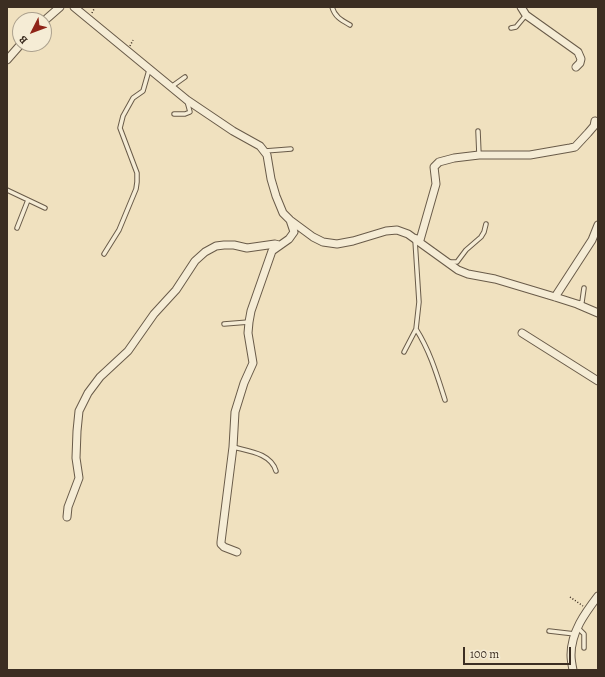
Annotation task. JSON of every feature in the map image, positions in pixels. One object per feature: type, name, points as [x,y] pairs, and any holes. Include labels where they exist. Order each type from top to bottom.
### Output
[{"type":"street","points":[[52,14],[60,7]]},
{"type":"street","points":[[74,7],[187,100],[234,131],[256,143],[265,151],[271,179],[283,213],[313,237],[331,244],[349,242],[391,230],[404,232],[458,270],[468,274],[495,279],[555,297],[598,313]]},
{"type":"street","points":[[521,7],[526,15],[578,52],[581,59],[580,63],[576,67]]},
{"type":"street","points":[[7,60],[14,52]]},
{"type":"street","points":[[414,238],[420,240],[424,230],[436,184],[435,165],[454,158],[479,155],[530,155],[570,148],[575,146],[588,134],[594,126],[595,121]]},
{"type":"street","points":[[237,552],[222,546],[221,542],[233,447],[235,412],[237,402],[253,363],[248,333],[248,322],[253,303],[272,251],[289,239],[294,232],[290,220]]},
{"type":"street","points":[[555,297],[592,240],[598,225]]},
{"type":"street","points":[[67,517],[68,507],[79,478],[76,458],[79,411],[88,393],[100,377],[128,351],[154,314],[176,290],[195,261],[205,252],[216,246],[224,245],[234,245],[247,248],[275,244],[279,246]]},
{"type":"street","points":[[522,333],[598,381]]},
{"type":"street","points":[[573,670],[571,655],[576,631],[587,609],[598,596]]},
{"type":"lane","points":[[332,7],[338,18],[350,25]]},
{"type":"lane","points":[[511,28],[516,27],[526,15]]},
{"type":"lane","points":[[104,254],[120,230],[136,189],[137,173],[120,128],[123,116],[133,98],[143,91],[149,70]]},
{"type":"lane","points":[[171,87],[185,77]]},
{"type":"lane","points":[[174,114],[185,114],[190,112],[187,100]]},
{"type":"lane","points":[[478,131],[479,155]]},
{"type":"lane","points":[[265,151],[291,149]]},
{"type":"lane","points":[[7,190],[45,208]]},
{"type":"lane","points":[[17,228],[28,200]]},
{"type":"lane","points":[[446,262],[457,262],[466,250],[481,237],[486,224]]},
{"type":"lane","points":[[404,352],[416,329],[419,302],[414,238]]},
{"type":"lane","points":[[577,304],[582,302],[584,288]]},
{"type":"lane","points":[[224,324],[248,322]]},
{"type":"lane","points":[[416,329],[425,343],[432,360],[445,400]]},
{"type":"lane","points":[[233,447],[263,456],[273,463],[276,471]]},
{"type":"lane","points":[[548,631],[576,631],[584,634],[584,648]]},
{"type":"path","points":[[570,597],[587,609]]}]
